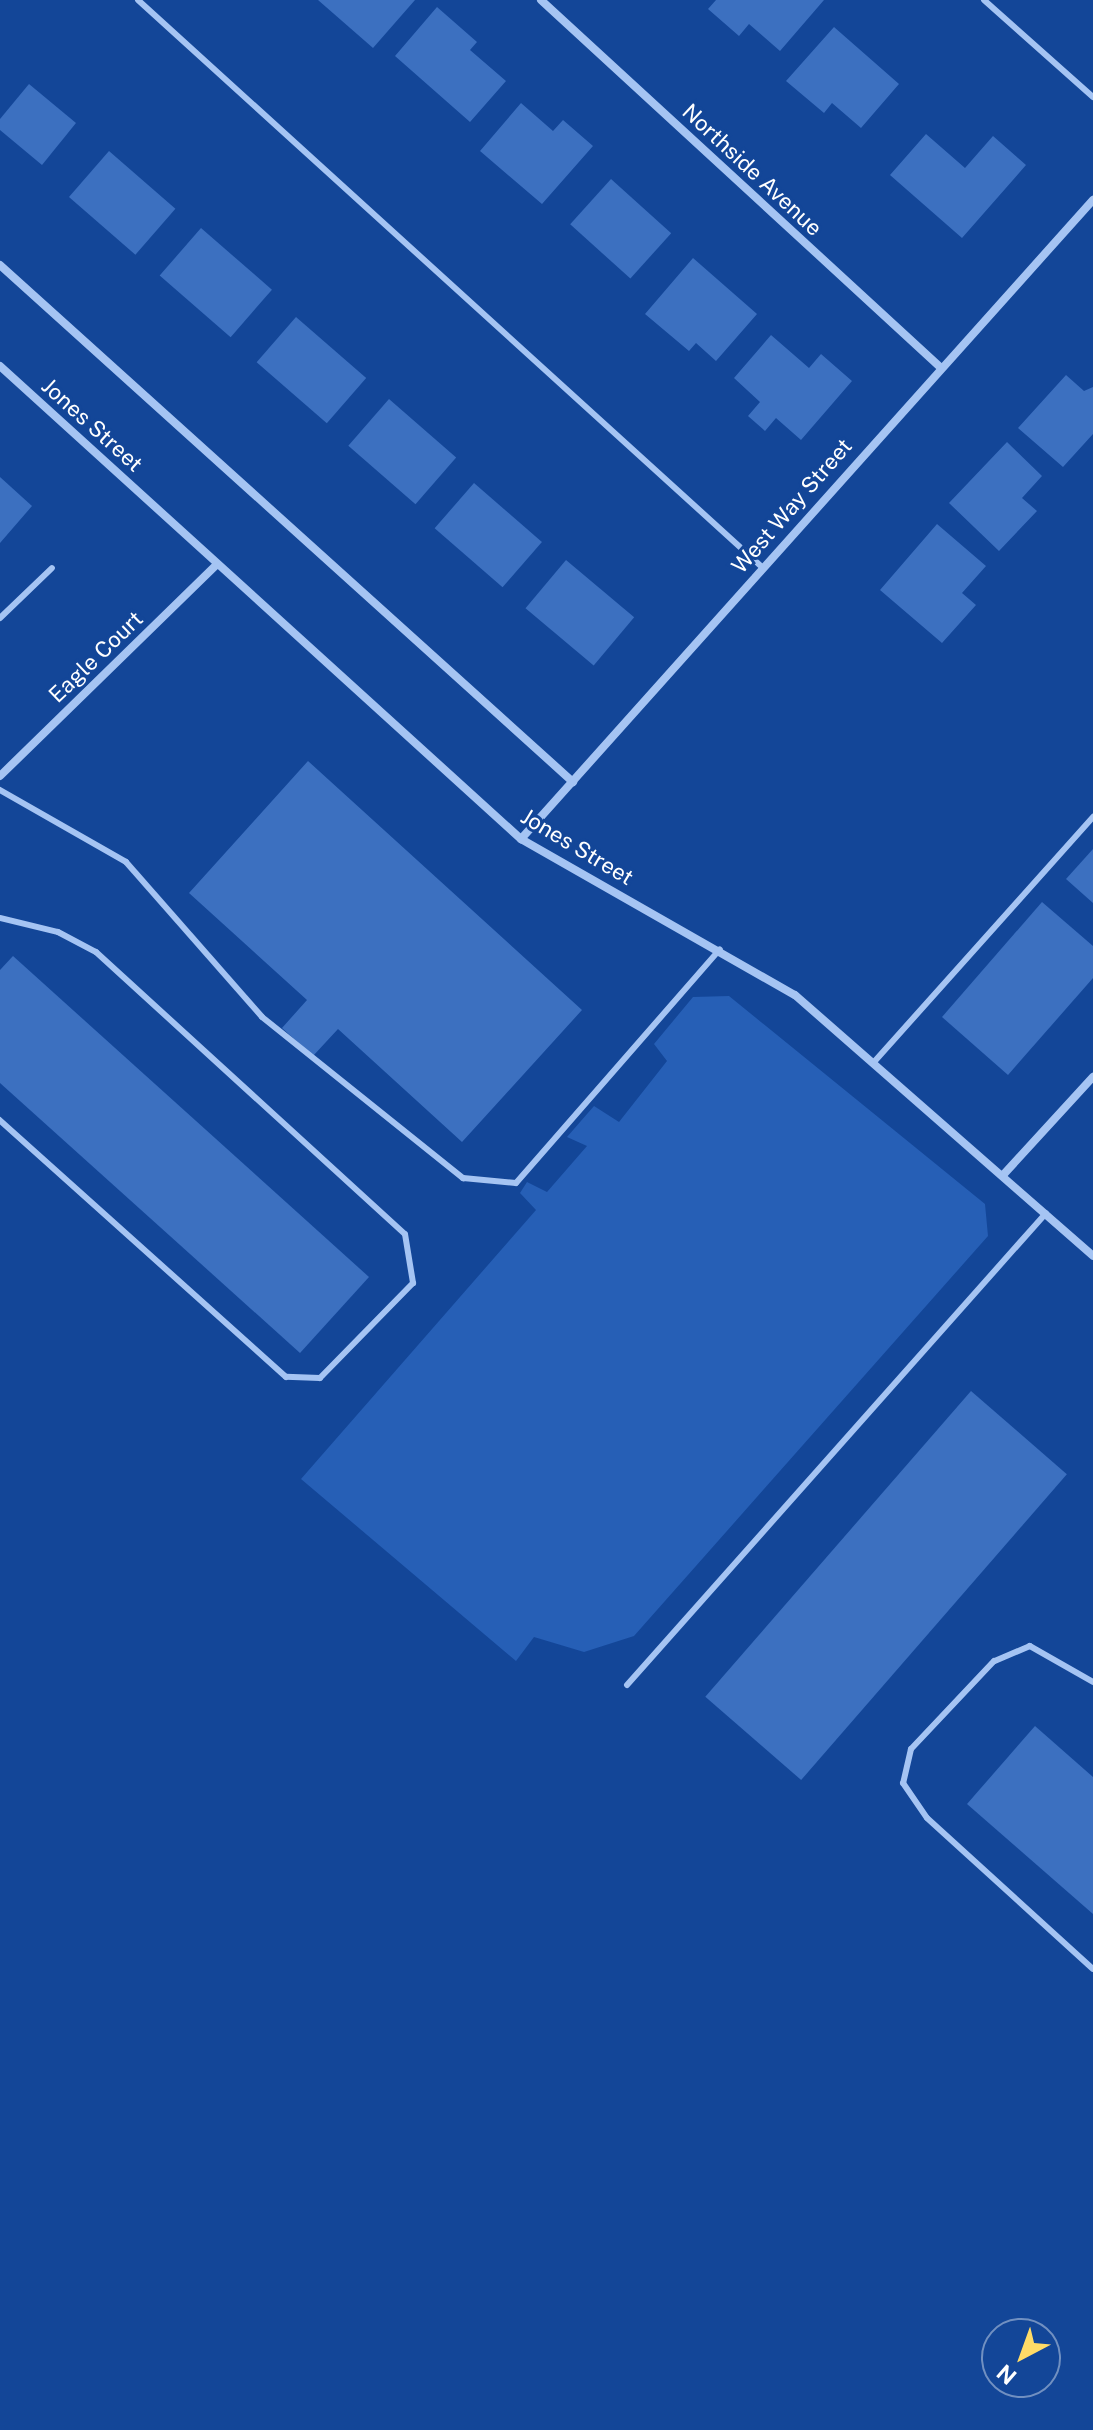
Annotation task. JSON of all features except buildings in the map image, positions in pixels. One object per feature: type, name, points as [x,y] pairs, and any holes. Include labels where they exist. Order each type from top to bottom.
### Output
[{"type":"street","name":"Northside Avenue","points":[[541,0],[939,366]]},
{"type":"street","name":"West Way Street","points":[[521,839],[939,366],[1093,200]]},
{"type":"street","points":[[0,265],[573,782]]},
{"type":"street","name":"Jones Street","points":[[0,366],[521,839],[720,949],[795,995],[1004,1174],[1093,1256]]},
{"type":"street","name":"Eagle Court","points":[[0,776],[217,564]]},
{"type":"street","points":[[1004,1174],[1093,1077]]},
{"type":"lane","points":[[138,0],[762,567]]},
{"type":"lane","points":[[984,0],[1093,97]]},
{"type":"lane","points":[[0,618],[52,568]]},
{"type":"lane","points":[[0,790],[126,862],[262,1017],[463,1178],[516,1183],[720,949]]},
{"type":"lane","points":[[874,1062],[1093,817]]},
{"type":"lane","points":[[0,918],[58,932],[96,952],[405,1234],[413,1283],[320,1378],[286,1377],[0,1120]]},
{"type":"lane","points":[[627,1685],[1046,1213]]},
{"type":"lane","points":[[1093,1682],[1030,1646],[994,1661],[911,1749],[903,1783],[927,1818],[1093,1969]]},
{"type":"shaded area","points":[[729,996],[985,1204],[988,1236],[634,1636],[584,1652],[534,1637],[516,1661],[301,1479],[536,1210],[520,1193],[527,1182],[547,1192],[587,1146],[567,1137],[594,1106],[619,1122],[667,1061],[654,1044],[693,997]]}]
